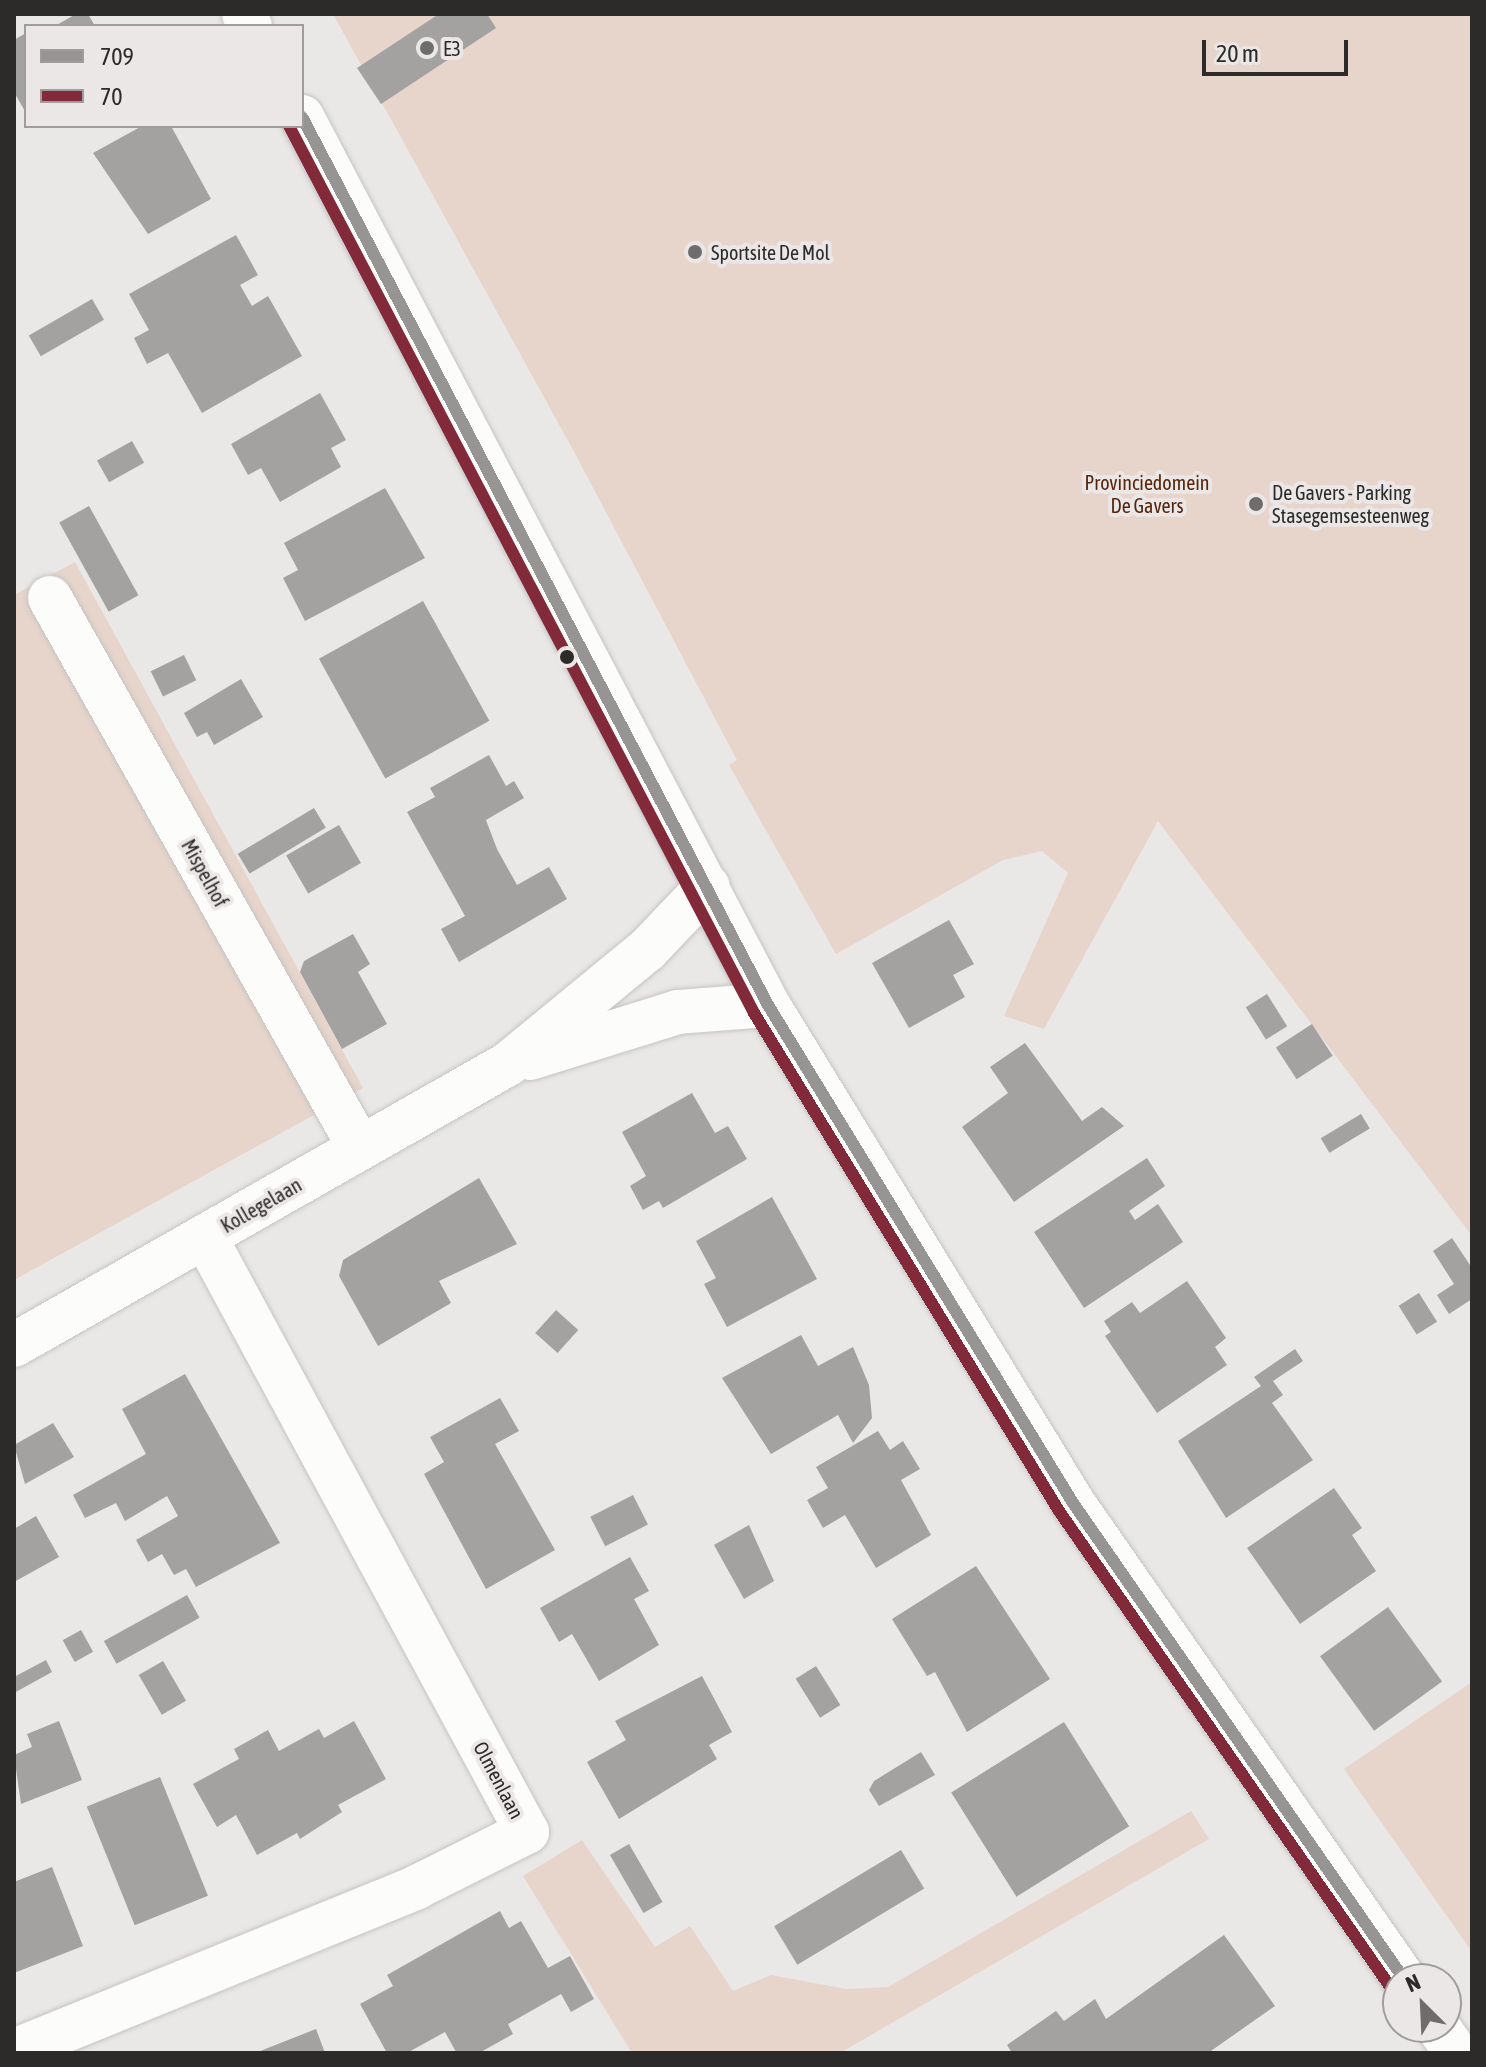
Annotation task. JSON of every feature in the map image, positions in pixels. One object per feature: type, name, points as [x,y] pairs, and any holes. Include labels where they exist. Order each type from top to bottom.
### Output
[{"type":"street","points":[[304,121],[768,1005],[1073,1503],[1393,1963]]},
{"type":"street","name":"Mispelhof","points":[[50,598],[360,1148]]},
{"type":"street","name":"Kollegelaan","points":[[14,1345],[508,1064],[647,950],[708,886]]},
{"type":"street","name":"Kollegelaan","points":[[508,1064],[678,1012],[768,1005]]},
{"type":"street","name":"Olmenlaan","points":[[14,2051],[417,1887],[527,1832],[205,1237]]},
{"type":"green space","name":"Provinciedomein De Gavers","points":[[333,14],[1472,14],[1472,1236],[1158,821],[1044,1029],[1004,1016],[1068,873],[1042,851],[1003,860],[836,954],[729,765],[737,760],[572,448]]},
{"type":"green space","points":[[75,562],[363,1088],[14,1280],[14,595]]},
{"type":"green space","points":[[1472,1682],[1472,1952],[1344,1769]]},
{"type":"green space","points":[[1191,1811],[1209,1839],[840,2053],[632,2053],[523,1876],[582,1840],[655,1947],[690,1926],[733,1991],[771,1975],[846,1989],[888,1987]]},
{"type":"building","points":[[76,14],[88,14],[94,24],[58,24]]},
{"type":"building","name":"E3","points":[[439,14],[487,14],[496,28],[381,104],[357,68]]},
{"type":"building","points":[[24,34],[24,110],[14,92],[14,40]]},
{"type":"building","points":[[138,128],[172,128],[211,199],[148,234],[93,153]]},
{"type":"building","points":[[236,235],[258,275],[240,285],[252,306],[268,296],[302,356],[202,413],[168,353],[147,364],[134,338],[149,330],[129,294]]},
{"type":"building","points":[[92,299],[104,320],[41,356],[29,336]]},
{"type":"building","points":[[320,393],[346,440],[331,448],[341,467],[280,502],[261,468],[248,475],[231,444]]},
{"type":"building","points":[[132,441],[144,463],[109,482],[97,460]]},
{"type":"building","points":[[385,488],[425,558],[305,621],[283,578],[298,570],[284,543]]},
{"type":"building","points":[[89,506],[138,595],[109,612],[59,522]]},
{"type":"building","points":[[423,601],[489,721],[385,779],[319,659]]},
{"type":"building","points":[[184,655],[196,680],[163,696],[151,671]]},
{"type":"building","points":[[241,679],[263,717],[214,745],[207,732],[197,737],[184,713]]},
{"type":"building","points":[[489,755],[506,786],[514,781],[524,798],[486,820],[497,849],[517,885],[549,867],[567,899],[459,962],[441,929],[465,916],[407,812],[435,797],[430,788]]},
{"type":"building","points":[[314,808],[326,828],[250,874],[238,854]]},
{"type":"building","points":[[339,825],[361,863],[308,894],[286,855]]},
{"type":"building","points":[[949,920],[974,964],[953,975],[965,997],[909,1028],[872,963]]},
{"type":"building","points":[[353,934],[370,964],[358,972],[387,1024],[342,1049],[300,972],[304,961]]},
{"type":"building","points":[[1267,994],[1287,1026],[1266,1039],[1246,1007]]},
{"type":"building","points":[[1312,1024],[1333,1056],[1297,1079],[1276,1047]]},
{"type":"building","points":[[1025,1043],[1082,1121],[1102,1107],[1124,1126],[1014,1202],[962,1127],[1008,1093],[990,1067]]},
{"type":"building","points":[[692,1093],[715,1133],[728,1126],[747,1159],[663,1208],[659,1201],[643,1210],[630,1186],[646,1176],[622,1132]]},
{"type":"building","points":[[1361,1114],[1370,1129],[1329,1153],[1321,1138]]},
{"type":"building","points":[[1147,1158],[1165,1186],[1129,1211],[1135,1220],[1158,1204],[1183,1242],[1084,1308],[1034,1232]]},
{"type":"building","points":[[479,1178],[517,1244],[439,1281],[451,1303],[378,1346],[339,1276],[343,1260]]},
{"type":"building","points":[[772,1197],[817,1279],[727,1327],[704,1284],[716,1278],[696,1241]]},
{"type":"building","points":[[1452,1238],[1472,1268],[1472,1299],[1449,1314],[1437,1295],[1454,1284],[1433,1251]]},
{"type":"building","points":[[1187,1281],[1226,1338],[1215,1347],[1227,1365],[1157,1413],[1105,1336],[1111,1332],[1104,1321],[1132,1302],[1140,1313]]},
{"type":"building","points":[[1419,1293],[1437,1322],[1417,1335],[1399,1306]]},
{"type":"building","points":[[556,1310],[578,1330],[558,1353],[535,1333]]},
{"type":"building","points":[[801,1335],[818,1366],[853,1347],[869,1385],[872,1418],[853,1443],[838,1415],[771,1454],[722,1378]]},
{"type":"building","points":[[1295,1349],[1303,1361],[1273,1381],[1283,1395],[1272,1403],[1313,1460],[1226,1518],[1178,1441],[1261,1386],[1254,1377]]},
{"type":"building","points":[[185,1374],[280,1543],[196,1587],[186,1569],[174,1575],[162,1554],[148,1562],[136,1540],[178,1516],[167,1496],[125,1521],[116,1503],[85,1518],[73,1495],[146,1454],[122,1409]]},
{"type":"building","points":[[500,1398],[519,1431],[495,1444],[555,1550],[486,1589],[424,1474],[444,1462],[430,1437]]},
{"type":"building","points":[[53,1423],[74,1457],[25,1484],[14,1445]]},
{"type":"building","points":[[878,1431],[890,1450],[903,1441],[920,1469],[901,1480],[931,1535],[876,1568],[845,1515],[823,1528],[807,1500],[828,1488],[816,1467]]},
{"type":"building","points":[[1334,1488],[1362,1528],[1352,1535],[1376,1571],[1300,1624],[1247,1548]]},
{"type":"building","points":[[633,1495],[648,1524],[605,1546],[590,1517]]},
{"type":"building","points":[[36,1516],[59,1557],[14,1582],[14,1529]]},
{"type":"building","points":[[749,1525],[774,1581],[744,1599],[714,1545]]},
{"type":"building","points":[[630,1557],[649,1591],[634,1599],[659,1645],[599,1681],[572,1634],[559,1642],[540,1608]]},
{"type":"building","points":[[976,1566],[1050,1679],[967,1732],[935,1672],[927,1676],[892,1619]]},
{"type":"building","points":[[187,1595],[200,1618],[117,1664],[104,1641]]},
{"type":"building","points":[[1388,1607],[1442,1681],[1374,1731],[1320,1656]]},
{"type":"building","points":[[81,1630],[93,1652],[75,1662],[63,1640]]},
{"type":"building","points":[[46,1660],[52,1672],[14,1693],[14,1677]]},
{"type":"building","points":[[163,1661],[186,1701],[162,1715],[139,1675]]},
{"type":"building","points":[[816,1666],[840,1705],[820,1718],[796,1679]]},
{"type":"building","points":[[702,1676],[732,1732],[709,1745],[717,1759],[619,1819],[587,1762],[626,1740],[615,1721]]},
{"type":"building","points":[[59,1721],[82,1780],[21,1804],[14,1755],[32,1747],[27,1734]]},
{"type":"building","points":[[354,1721],[386,1779],[338,1805],[342,1812],[300,1839],[297,1833],[257,1855],[236,1815],[217,1827],[193,1784],[239,1759],[234,1749],[268,1730],[279,1751],[319,1729],[324,1738]]},
{"type":"building","points":[[1064,1722],[1129,1826],[1016,1897],[951,1792]]},
{"type":"building","points":[[921,1752],[935,1775],[879,1806],[869,1790],[874,1781]]},
{"type":"building","points":[[160,1777],[208,1896],[135,1925],[87,1807]]},
{"type":"building","points":[[629,1844],[662,1902],[643,1913],[610,1855]]},
{"type":"building","points":[[901,1850],[924,1889],[797,1965],[774,1926]]},
{"type":"building","points":[[52,1867],[83,1946],[14,1973],[14,1882]]},
{"type":"building","points":[[500,1911],[509,1928],[521,1921],[548,1968],[570,1956],[594,1999],[571,2012],[561,1994],[508,2024],[513,2034],[479,2053],[456,2052],[445,2032],[407,2053],[387,2053],[360,2004],[393,1986],[387,1975]]},
{"type":"building","points":[[1224,1935],[1275,2006],[1208,2053],[1012,2053],[1007,2045],[1056,2011],[1064,2021],[1095,1999],[1106,2019]]},
{"type":"building","points":[[316,2029],[325,2053],[255,2053]]},
{"type":"transit line","name":"709","points":[[304,121],[768,1005],[1073,1503],[1393,1963]]},
{"type":"transit line","name":"70","points":[[290,128],[754,1013],[1059,1511],[1382,1975]]},
{"type":"place","name":"E3","points":[[427,48]]},
{"type":"place","name":"Sportsite De Mol","points":[[695,252]]},
{"type":"place","name":"De Gavers - Parking Stasegemsesteenweg","points":[[1256,504]]}]
